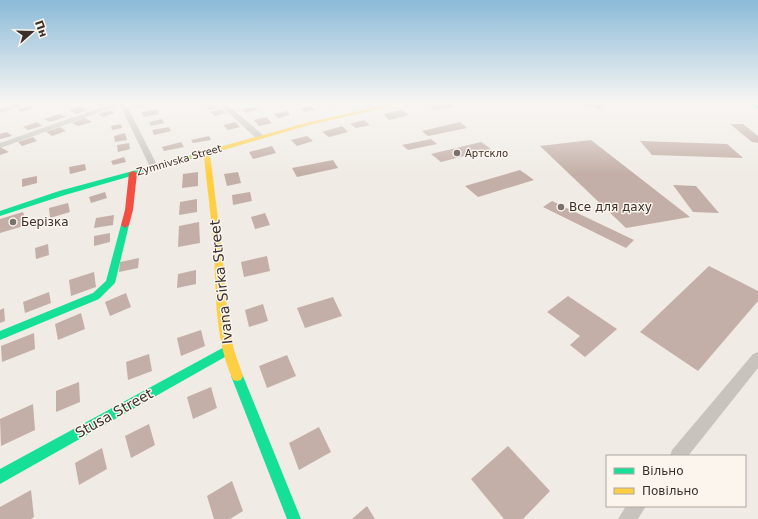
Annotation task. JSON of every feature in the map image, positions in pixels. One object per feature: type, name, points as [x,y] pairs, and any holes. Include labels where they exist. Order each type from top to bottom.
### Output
[{"type":"street","points":[[0,146],[55,126]]},
{"type":"street","points":[[134,126],[154,167]]},
{"type":"street","points":[[248,126],[260,137]]},
{"type":"street","name":"Zymnivska Street","points":[[0,214],[62,193],[302,126]]},
{"type":"street","name":"Ivana Sirka Street","points":[[207,152],[218,251],[223,323],[228,350],[242,392],[289,517]]},
{"type":"street","points":[[0,336],[96,296],[110,284],[129,210],[133,173]]},
{"type":"street","name":"Stusa Street","points":[[0,477],[228,350]]},
{"type":"street","points":[[679,455],[758,358]]},
{"type":"street","points":[[627,519],[636,507]]},
{"type":"building","points":[[25,126],[41,126],[28,130],[23,127]]},
{"type":"building","points":[[111,126],[122,126],[122,128],[112,130]]},
{"type":"building","points":[[224,126],[240,127],[228,130]]},
{"type":"building","points":[[342,126],[348,132],[329,137],[322,132]]},
{"type":"building","points":[[442,126],[465,126],[467,128],[428,136],[422,131]]},
{"type":"building","points":[[733,126],[746,126],[758,136],[758,143],[752,142]]},
{"type":"building","points":[[60,127],[66,131],[52,136],[46,132]]},
{"type":"building","points":[[169,127],[171,131],[154,135],[152,130]]},
{"type":"building","points":[[7,132],[12,136],[0,139],[0,134]]},
{"type":"building","points":[[125,133],[127,140],[115,142],[114,136]]},
{"type":"building","points":[[209,136],[211,140],[193,143],[191,140]]},
{"type":"building","points":[[307,136],[313,141],[297,146],[291,140]]},
{"type":"building","points":[[33,137],[37,141],[22,146],[18,142]]},
{"type":"building","points":[[431,139],[437,144],[408,150],[402,145]]},
{"type":"building","points":[[591,140],[690,217],[626,228],[540,146]]},
{"type":"building","points":[[640,141],[727,144],[743,158],[652,155]]},
{"type":"building","points":[[181,142],[184,147],[164,151],[162,147]]},
{"type":"building","points":[[481,142],[491,149],[441,162],[431,154]]},
{"type":"building","points":[[129,143],[130,149],[118,152],[117,145]]},
{"type":"building","points":[[272,146],[276,153],[253,159],[249,152]]},
{"type":"building","points":[[0,148],[2,148],[9,152],[0,155]]},
{"type":"building","points":[[124,157],[126,162],[113,165],[111,161]]},
{"type":"building","points":[[333,160],[338,168],[297,177],[292,168]]},
{"type":"building","points":[[85,164],[86,170],[70,174],[69,167]]},
{"type":"building","points":[[520,170],[534,180],[478,197],[465,186]]},
{"type":"building","points":[[198,172],[198,186],[182,188],[183,174]]},
{"type":"building","points":[[238,172],[241,183],[227,186],[224,174]]},
{"type":"building","points":[[37,176],[37,183],[22,187],[22,179]]},
{"type":"building","points":[[673,185],[696,186],[719,213],[693,212]]},
{"type":"building","points":[[105,192],[107,198],[91,203],[89,197]]},
{"type":"building","points":[[250,192],[252,201],[233,205],[232,195]]},
{"type":"building","points":[[197,199],[197,212],[179,215],[180,202]]},
{"type":"building","points":[[552,201],[634,240],[626,248],[543,207]]},
{"type":"building","points":[[68,203],[70,212],[50,218],[49,208]]},
{"type":"building","name":"Берізка","points":[[23,212],[27,225],[0,233],[0,219]]},
{"type":"building","points":[[265,213],[270,225],[255,229],[251,217]]},
{"type":"building","points":[[114,215],[113,225],[94,228],[96,218]]},
{"type":"building","points":[[199,222],[200,243],[178,247],[179,226]]},
{"type":"building","points":[[110,233],[110,242],[94,246],[94,236]]},
{"type":"building","points":[[48,244],[49,255],[36,259],[35,248]]},
{"type":"building","points":[[267,256],[270,271],[244,277],[241,262]]},
{"type":"building","points":[[139,258],[138,268],[119,272],[120,262]]},
{"type":"building","points":[[709,266],[758,291],[758,301],[698,371],[640,332]]},
{"type":"building","points":[[196,270],[196,284],[177,288],[178,274]]},
{"type":"building","points":[[94,272],[96,287],[71,296],[69,280]]},
{"type":"building","points":[[49,292],[51,303],[25,313],[23,302]]},
{"type":"building","points":[[126,293],[131,307],[110,316],[105,302]]},
{"type":"building","points":[[568,296],[617,329],[585,357],[570,345],[580,336],[547,312]]},
{"type":"building","points":[[333,297],[342,316],[305,328],[297,308]]},
{"type":"building","points":[[263,304],[268,321],[249,327],[245,310]]},
{"type":"building","points":[[4,308],[5,321],[0,323],[0,310]]},
{"type":"building","points":[[81,313],[85,329],[58,340],[55,324]]},
{"type":"building","points":[[201,330],[205,346],[181,356],[177,338]]},
{"type":"building","points":[[34,333],[35,349],[2,362],[1,346]]},
{"type":"building","points":[[149,354],[152,371],[128,380],[126,362]]},
{"type":"building","points":[[287,355],[296,376],[267,388],[259,366]]},
{"type":"building","points":[[79,382],[80,402],[56,412],[56,391]]},
{"type":"building","points":[[211,387],[217,408],[193,419],[187,397]]},
{"type":"building","points":[[33,404],[35,430],[1,446],[0,419]]},
{"type":"building","points":[[149,424],[155,445],[131,458],[125,436]]},
{"type":"building","points":[[319,427],[331,452],[299,470],[289,443]]},
{"type":"building","points":[[508,446],[550,491],[523,519],[504,519],[471,479]]},
{"type":"building","points":[[102,448],[107,469],[79,485],[75,463]]},
{"type":"building","points":[[232,481],[243,511],[230,519],[214,519],[207,496]]},
{"type":"building","points":[[31,490],[34,517],[31,519],[0,519],[0,507]]},
{"type":"building","points":[[367,506],[375,519],[352,519]]},
{"type":"traffic: fast","points":[[0,214],[62,193],[192,157]]},
{"type":"traffic: fast","points":[[0,336],[96,296],[110,283],[125,225]]},
{"type":"traffic: fast","points":[[0,477],[228,350]]},
{"type":"traffic: fast","points":[[237,376],[294,519]]},
{"type":"traffic: slow","points":[[192,157],[300,126]]},
{"type":"traffic: slow","points":[[207,152],[218,251],[223,323],[228,350],[237,376]]},
{"type":"traffic: jam","points":[[125,225],[129,210],[133,173]]},
{"type":"place","name":"Артскло","points":[[457,153]]},
{"type":"place","name":"Все для даху","points":[[561,207]]},
{"type":"place","name":"Берізка","points":[[13,222]]}]
